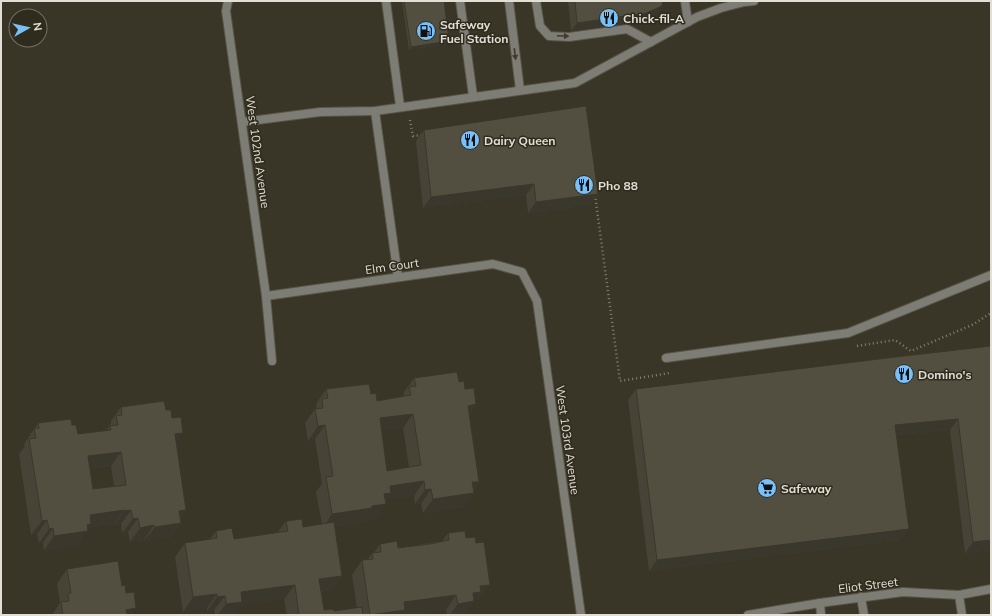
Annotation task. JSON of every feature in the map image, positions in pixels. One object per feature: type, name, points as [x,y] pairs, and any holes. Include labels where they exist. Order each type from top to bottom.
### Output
[{"type":"street","name":"West 102nd Avenue","points":[[222,1],[226,11],[242,122],[266,296],[272,361]]},
{"type":"street","name":"West 102nd Avenue","points":[[226,11],[228,1]]},
{"type":"street","points":[[386,1],[404,106]]},
{"type":"street","points":[[460,1],[473,96]]},
{"type":"street","points":[[509,1],[520,90]]},
{"type":"street","points":[[536,1],[540,26],[549,36],[569,37],[628,29],[651,42]]},
{"type":"street","points":[[685,1],[688,22]]},
{"type":"street","points":[[242,122],[320,112],[376,111],[473,96],[575,83],[688,22],[713,11],[744,1],[754,1]]},
{"type":"street","points":[[376,111],[398,277]]},
{"type":"street","name":"Elm Court","points":[[266,296],[493,264],[522,272]]},
{"type":"street","name":"West 103rd Avenue","points":[[522,272],[537,301],[581,615]]},
{"type":"street","points":[[666,358],[848,332],[991,275]]},
{"type":"street","name":"Eliot Street","points":[[748,615],[820,603],[902,592],[959,595],[991,589]]},
{"type":"street","points":[[959,595],[962,615]]},
{"type":"street","points":[[861,597],[864,615]]},
{"type":"street","points":[[820,603],[822,615]]},
{"type":"path","points":[[404,106],[413,136],[427,134]]},
{"type":"path","points":[[594,188],[620,381],[677,372]]},
{"type":"path","points":[[850,347],[895,340],[911,351],[972,325],[991,313]]},
{"type":"building","name":"Safeway Fuel Station","points":[[404,1],[444,1],[449,41],[411,47]]},
{"type":"building","name":"Chick-fil-A","points":[[575,1],[663,1],[662,6],[646,13],[577,23]]},
{"type":"building","points":[[586,106],[598,194],[536,202],[534,184],[431,197],[424,130]]},
{"type":"building","name":"Safeway","points":[[991,346],[991,540],[973,542],[958,419],[895,425],[909,529],[657,560],[636,389]]},
{"type":"building","points":[[457,372],[459,382],[464,381],[465,389],[474,388],[476,404],[468,406],[479,482],[472,482],[474,493],[433,499],[431,489],[425,490],[424,481],[390,486],[391,493],[384,494],[386,504],[372,506],[372,508],[332,514],[326,477],[333,476],[325,425],[318,426],[315,409],[323,408],[322,399],[328,398],[326,389],[369,384],[371,394],[376,393],[377,401],[411,395],[409,387],[416,386],[414,378]],"holes":[[[413,414],[421,465],[387,471],[380,418]]]},
{"type":"building","points":[[164,401],[166,410],[171,410],[172,418],[181,417],[183,433],[175,434],[186,510],[179,511],[181,523],[155,527],[154,525],[140,528],[138,518],[133,519],[131,510],[124,510],[90,515],[91,524],[87,525],[88,531],[54,536],[53,528],[49,529],[47,520],[42,521],[29,439],[36,438],[34,429],[39,428],[38,423],[71,419],[72,425],[76,425],[78,434],[111,430],[110,426],[118,425],[116,416],[122,415],[121,407]],"holes":[[[121,452],[126,485],[93,489],[88,456]]]},
{"type":"building","points":[[302,519],[303,527],[334,522],[342,576],[319,579],[324,610],[333,609],[334,611],[362,607],[363,615],[299,615],[295,585],[241,592],[242,602],[226,604],[225,596],[217,597],[217,594],[193,597],[185,543],[217,538],[216,531],[232,528],[234,539],[288,531],[286,521]]},
{"type":"building","points":[[465,531],[466,538],[475,537],[476,543],[484,542],[490,585],[480,586],[481,592],[473,593],[474,601],[458,604],[456,595],[404,602],[405,610],[370,615],[362,560],[373,559],[372,553],[381,552],[380,544],[397,541],[398,548],[430,544],[449,540],[448,533]]},
{"type":"building","points":[[118,561],[122,586],[125,585],[126,593],[134,592],[136,608],[126,610],[127,615],[63,615],[61,602],[69,601],[68,594],[71,593],[67,569]]},
{"type":"place","name":"Chick-fil-A","points":[[609,18]]},
{"type":"place","name":"Safeway Fuel Station","points":[[426,31]]},
{"type":"place","name":"Dairy Queen","points":[[470,140]]},
{"type":"place","name":"Pho 88","points":[[584,185]]},
{"type":"place","name":"Domino's","points":[[904,374]]},
{"type":"place","name":"Safeway","points":[[767,488]]}]
